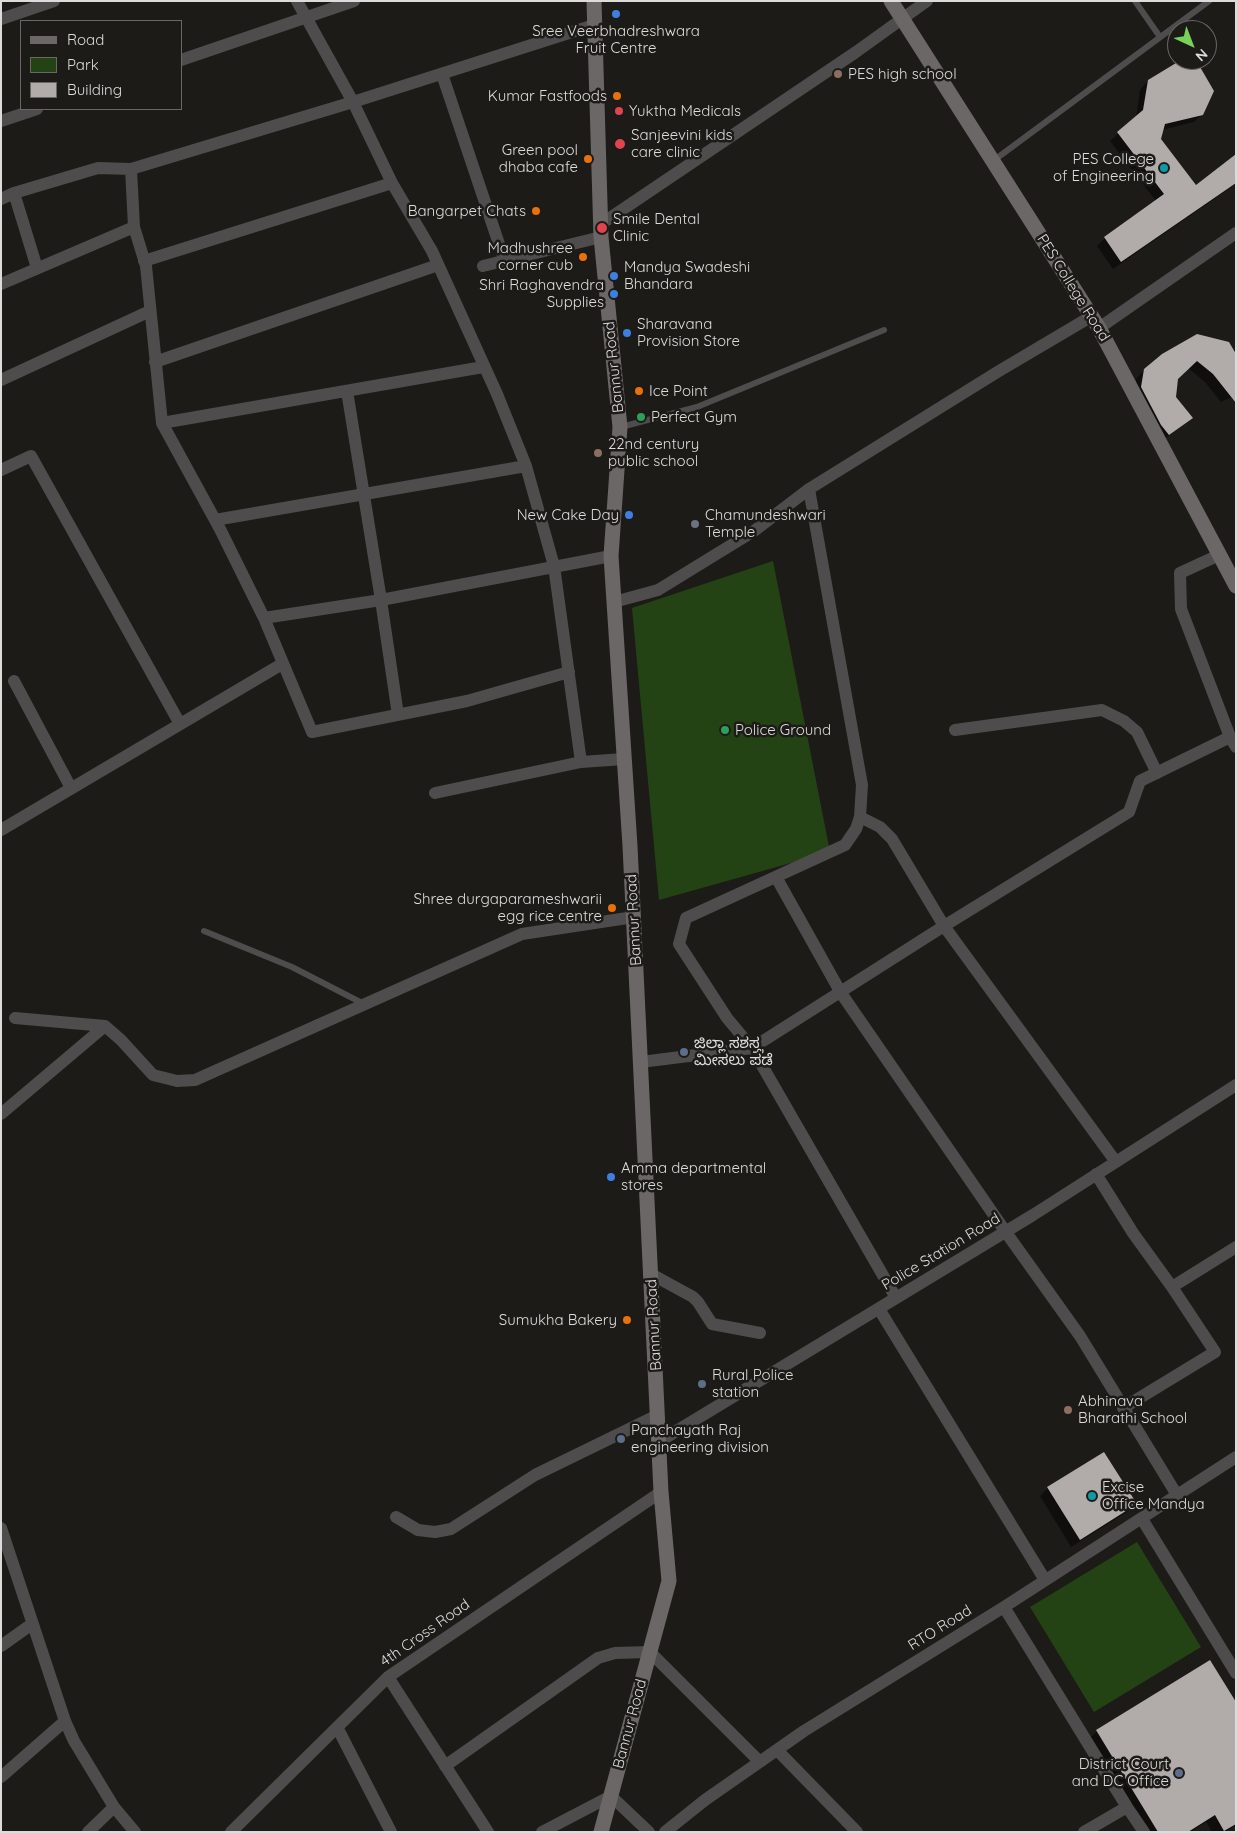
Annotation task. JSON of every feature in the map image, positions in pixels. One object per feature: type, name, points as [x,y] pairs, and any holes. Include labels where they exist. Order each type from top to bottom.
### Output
[{"type":"main road","name":"Bannur Road","points":[[594,1],[601,230],[620,427],[611,556],[634,917],[661,1492],[669,1581],[601,1832]]},
{"type":"main road","name":"PES College Road","points":[[891,1],[1096,322],[1236,586]]},
{"type":"street","points":[[1,20],[54,1]]},
{"type":"street","points":[[297,1],[353,102],[392,183],[438,265],[497,394],[526,466],[554,566],[581,762]]},
{"type":"street","points":[[182,60],[354,1]]},
{"type":"street","points":[[483,266],[505,262],[601,230],[927,1]]},
{"type":"street","points":[[1,199],[14,193],[98,168],[131,169],[353,102],[594,25]]},
{"type":"street","points":[[442,74],[505,262]]},
{"type":"street","points":[[1,121],[34,110]]},
{"type":"street","points":[[131,169],[134,227],[144,261],[162,423],[264,618],[312,732],[467,701],[569,672]]},
{"type":"street","points":[[144,261],[392,183]]},
{"type":"street","points":[[14,193],[37,268]]},
{"type":"street","points":[[1,284],[134,227]]},
{"type":"street","points":[[614,602],[658,590],[754,531],[809,489],[999,372],[1096,322],[1236,233]]},
{"type":"street","points":[[155,362],[438,265]]},
{"type":"street","points":[[1,380],[150,311]]},
{"type":"street","points":[[162,423],[484,367]]},
{"type":"street","points":[[347,391],[382,600],[398,715]]},
{"type":"street","points":[[1,470],[31,456],[180,724]]},
{"type":"street","points":[[214,520],[526,466]]},
{"type":"street","points":[[809,489],[862,785],[860,817],[856,830],[845,845],[686,918],[679,944],[727,1018],[752,1048],[896,1298]]},
{"type":"street","points":[[641,1062],[752,1048],[944,926],[1129,812],[1140,781],[1233,742],[1181,609],[1180,573],[1219,555]]},
{"type":"street","points":[[264,618],[382,600],[611,556]]},
{"type":"street","points":[[1,830],[282,664]]},
{"type":"street","points":[[14,681],[71,788]]},
{"type":"street","points":[[956,730],[1102,710],[1124,721],[1137,732],[1157,773]]},
{"type":"street","points":[[434,793],[581,762],[624,759]]},
{"type":"street","points":[[860,817],[880,827],[892,839],[944,926],[1116,1162]]},
{"type":"street","points":[[776,878],[841,993],[1005,1231],[1080,1336],[1177,1495]]},
{"type":"street","points":[[15,1018],[105,1026],[121,1040],[152,1075],[177,1081],[195,1080],[522,934],[634,917]]},
{"type":"street","points":[[1,1114],[105,1026]]},
{"type":"street","name":"Police Station Road","points":[[660,1441],[879,1309],[1236,1086]]},
{"type":"street","points":[[1096,1174],[1133,1233],[1215,1352],[1123,1408]]},
{"type":"street","points":[[1172,1287],[1236,1247]]},
{"type":"street","points":[[651,1274],[693,1297],[712,1324],[760,1333]]},
{"type":"street","points":[[879,1309],[1045,1580]]},
{"type":"street","points":[[396,1517],[418,1530],[435,1532],[451,1529],[535,1475],[658,1415]]},
{"type":"street","name":"RTO Road","points":[[665,1832],[705,1800],[804,1731],[1004,1607],[1236,1457]]},
{"type":"street","name":"4th Cross Road","points":[[231,1832],[388,1677],[661,1492]]},
{"type":"street","points":[[1142,1519],[1236,1673]]},
{"type":"street","points":[[1,1528],[4,1547],[65,1721],[74,1741],[114,1807],[135,1832]]},
{"type":"street","points":[[1004,1607],[1144,1832]]},
{"type":"street","points":[[1,1646],[32,1624]]},
{"type":"street","points":[[445,1766],[598,1658],[615,1653],[650,1652],[760,1762]]},
{"type":"street","points":[[388,1677],[488,1832]]},
{"type":"street","points":[[1,1777],[65,1721]]},
{"type":"street","points":[[337,1727],[387,1830]]},
{"type":"street","points":[[776,1750],[857,1832]]},
{"type":"street","points":[[542,1832],[611,1796],[649,1832]]},
{"type":"street","points":[[88,1832],[114,1807]]},
{"type":"street","points":[[1084,1832],[1127,1807]]},
{"type":"lane","points":[[1135,1],[1160,37]]},
{"type":"lane","points":[[993,161],[1209,1]]},
{"type":"lane","points":[[620,427],[697,407],[884,330]]},
{"type":"lane","points":[[204,931],[292,967],[365,1005]]},
{"type":"green space","name":"Police Ground","points":[[773,561],[830,852],[659,900],[632,608]]},
{"type":"green space","points":[[1137,1542],[1201,1647],[1094,1712],[1030,1607]]},
{"type":"building","name":"PES College of Engineering","points":[[1167,68],[1167,70],[1202,70],[1214,91],[1203,115],[1165,124],[1161,139],[1196,185],[1236,154],[1236,183],[1121,262],[1104,237],[1164,194],[1117,132],[1143,110],[1148,80]]},
{"type":"building","points":[[1197,334],[1229,342],[1236,354],[1236,403],[1213,374],[1197,361],[1178,379],[1176,397],[1193,418],[1169,435],[1161,425],[1141,387],[1144,369],[1162,354]]},
{"type":"building","name":"Excise Office Mandya","points":[[1104,1452],[1137,1504],[1080,1540],[1047,1487]]},
{"type":"building","name":"District Court and DC Office","points":[[1210,1660],[1236,1702],[1236,1824],[1224,1831],[1215,1815],[1188,1832],[1158,1832],[1096,1730]]},
{"type":"place","name":"Sree Veerbhadreshwara Fruit Centre","points":[[616,14]]},
{"type":"place","name":"PES high school","points":[[838,74]]},
{"type":"place","name":"Kumar Fastfoods","points":[[617,96]]},
{"type":"place","name":"Yuktha Medicals","points":[[619,111]]},
{"type":"place","name":"Sanjeevini kids care clinic","points":[[620,144]]},
{"type":"place","name":"Green pool dhaba cafe","points":[[588,159]]},
{"type":"place","name":"PES College of Engineering","points":[[1164,168]]},
{"type":"place","name":"Bangarpet Chats","points":[[536,211]]},
{"type":"place","name":"Smile Dental Clinic","points":[[602,228]]},
{"type":"place","name":"Madhushree corner cub","points":[[583,257]]},
{"type":"place","name":"Mandya Swadeshi Bhandara","points":[[614,276]]},
{"type":"place","name":"Shri Raghavendra Supplies","points":[[614,294]]},
{"type":"place","name":"Sharavana Provision Store","points":[[627,333]]},
{"type":"place","name":"Ice Point","points":[[639,391]]},
{"type":"place","name":"Perfect Gym","points":[[641,417]]},
{"type":"place","name":"22nd century public school","points":[[598,453]]},
{"type":"place","name":"New Cake Day","points":[[629,515]]},
{"type":"place","name":"Chamundeshwari Temple","points":[[695,524]]},
{"type":"place","name":"Police Ground","points":[[725,730]]},
{"type":"place","name":"Shree durgaparameshwarii egg rice centre","points":[[612,908]]},
{"type":"place","name":"ಜಿಲ್ಲಾ ಸಶಸ್ತ್ರ ಮೀಸಲು ಪಡೆ","points":[[684,1052]]},
{"type":"place","name":"Amma departmental stores","points":[[611,1177]]},
{"type":"place","name":"Sumukha Bakery","points":[[627,1320]]},
{"type":"place","name":"Rural Police station","points":[[702,1384]]},
{"type":"place","name":"Abhinava Bharathi School","points":[[1068,1410]]},
{"type":"place","name":"Panchayath Raj engineering division","points":[[621,1439]]},
{"type":"place","name":"Excise Office Mandya","points":[[1092,1496]]},
{"type":"place","name":"District Court and DC Office","points":[[1179,1773]]}]
